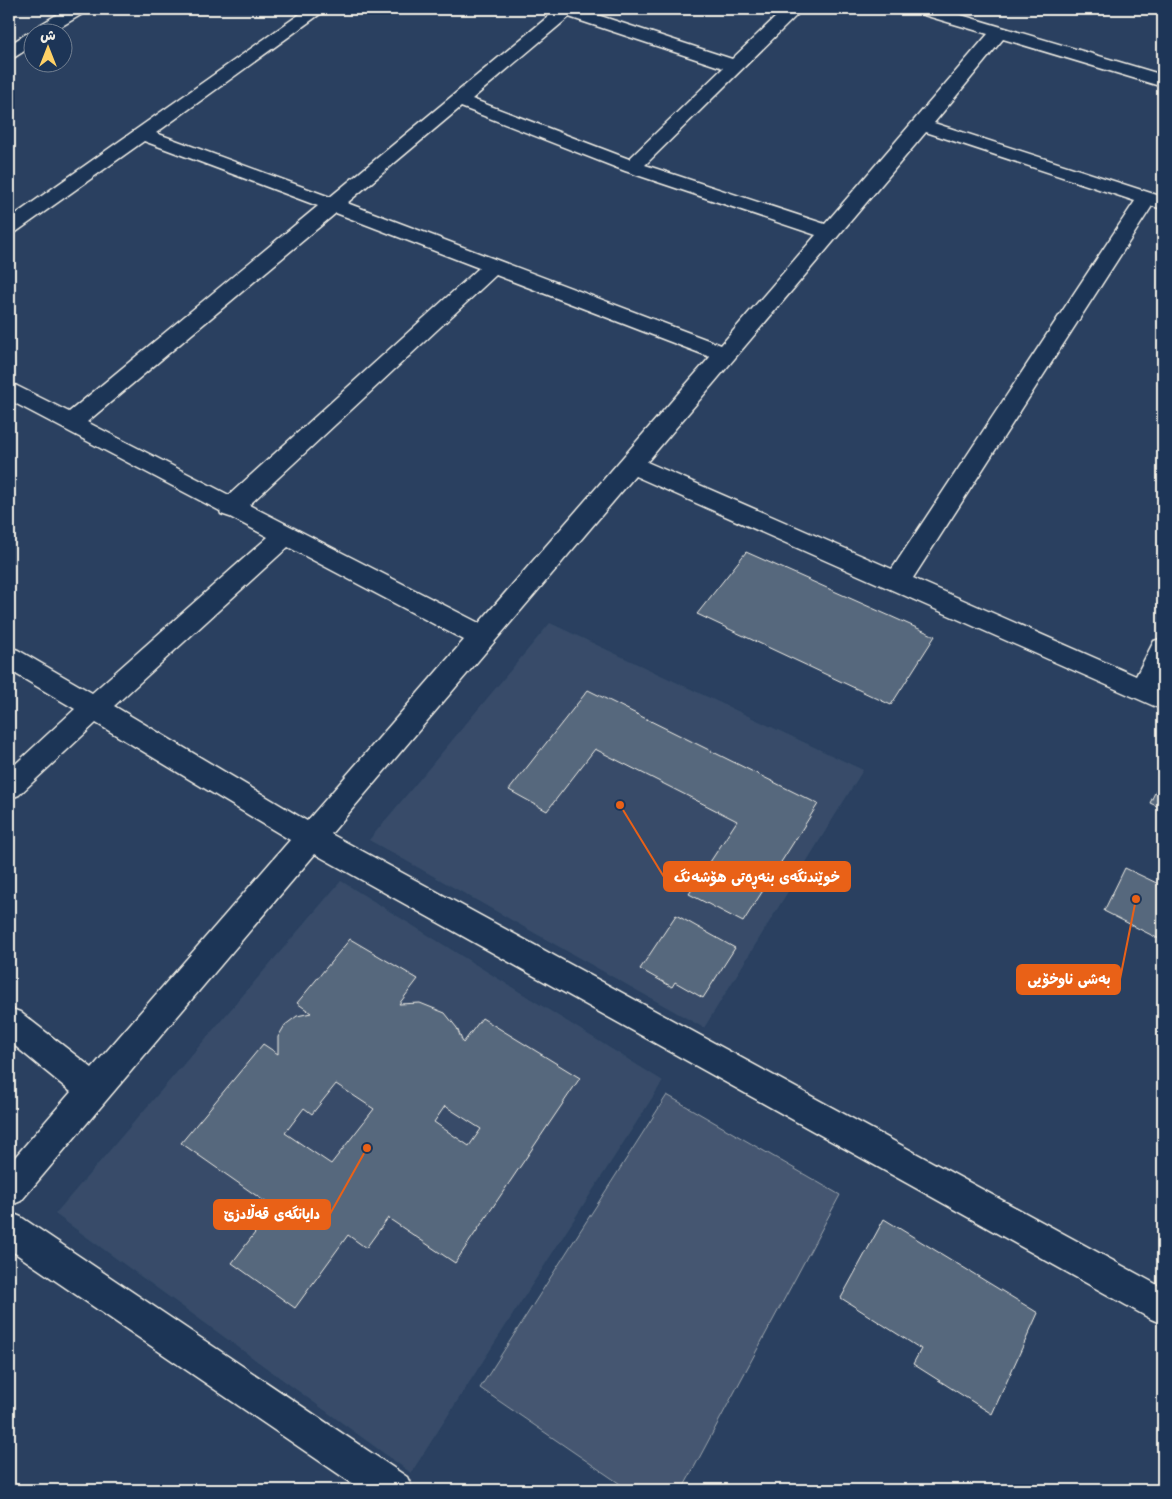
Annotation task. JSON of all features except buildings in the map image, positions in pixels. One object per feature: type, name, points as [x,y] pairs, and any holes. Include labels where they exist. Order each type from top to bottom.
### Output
[{"type":"street","points":[[57,22],[78,9]]},
{"type":"street","points":[[10,226],[318,9]]},
{"type":"street","points":[[632,167],[794,9]]},
{"type":"street","points":[[923,9],[1163,82]]},
{"type":"street","points":[[71,423],[460,100],[564,10],[735,66]]},
{"type":"street","points":[[9,1189],[828,232],[922,125],[999,32]]},
{"type":"street","points":[[460,100],[632,167],[828,232]]},
{"type":"street","points":[[897,582],[1155,200],[922,125]]},
{"type":"street","points":[[142,134],[334,204],[492,267],[724,354]]},
{"type":"street","points":[[230,508],[492,267]]},
{"type":"street","points":[[9,391],[230,508],[482,637]]},
{"type":"street","points":[[629,464],[1152,695],[1163,648]]},
{"type":"street","points":[[9,787],[286,536]]},
{"type":"street","points":[[9,657],[310,837],[1163,1307]]},
{"type":"street","points":[[9,1022],[94,1090]]},
{"type":"street","points":[[9,1229],[394,1490]]},
{"type":"shaded area","points":[[550,623],[863,770],[704,1028],[369,840]]},
{"type":"shaded area","points":[[341,881],[663,1081],[411,1473],[55,1214]]},
{"type":"shaded area","points":[[667,1095],[840,1195],[682,1490],[629,1490],[480,1388]]},
{"type":"place","name":"خوێندنگەی بنەڕەتی هۆشەنگ","points":[[620,805]]},
{"type":"place","name":"بەشی ناوخۆیی","points":[[1136,899]]},
{"type":"place","name":"دایانگەی قەڵادزێ","points":[[367,1148]]}]
